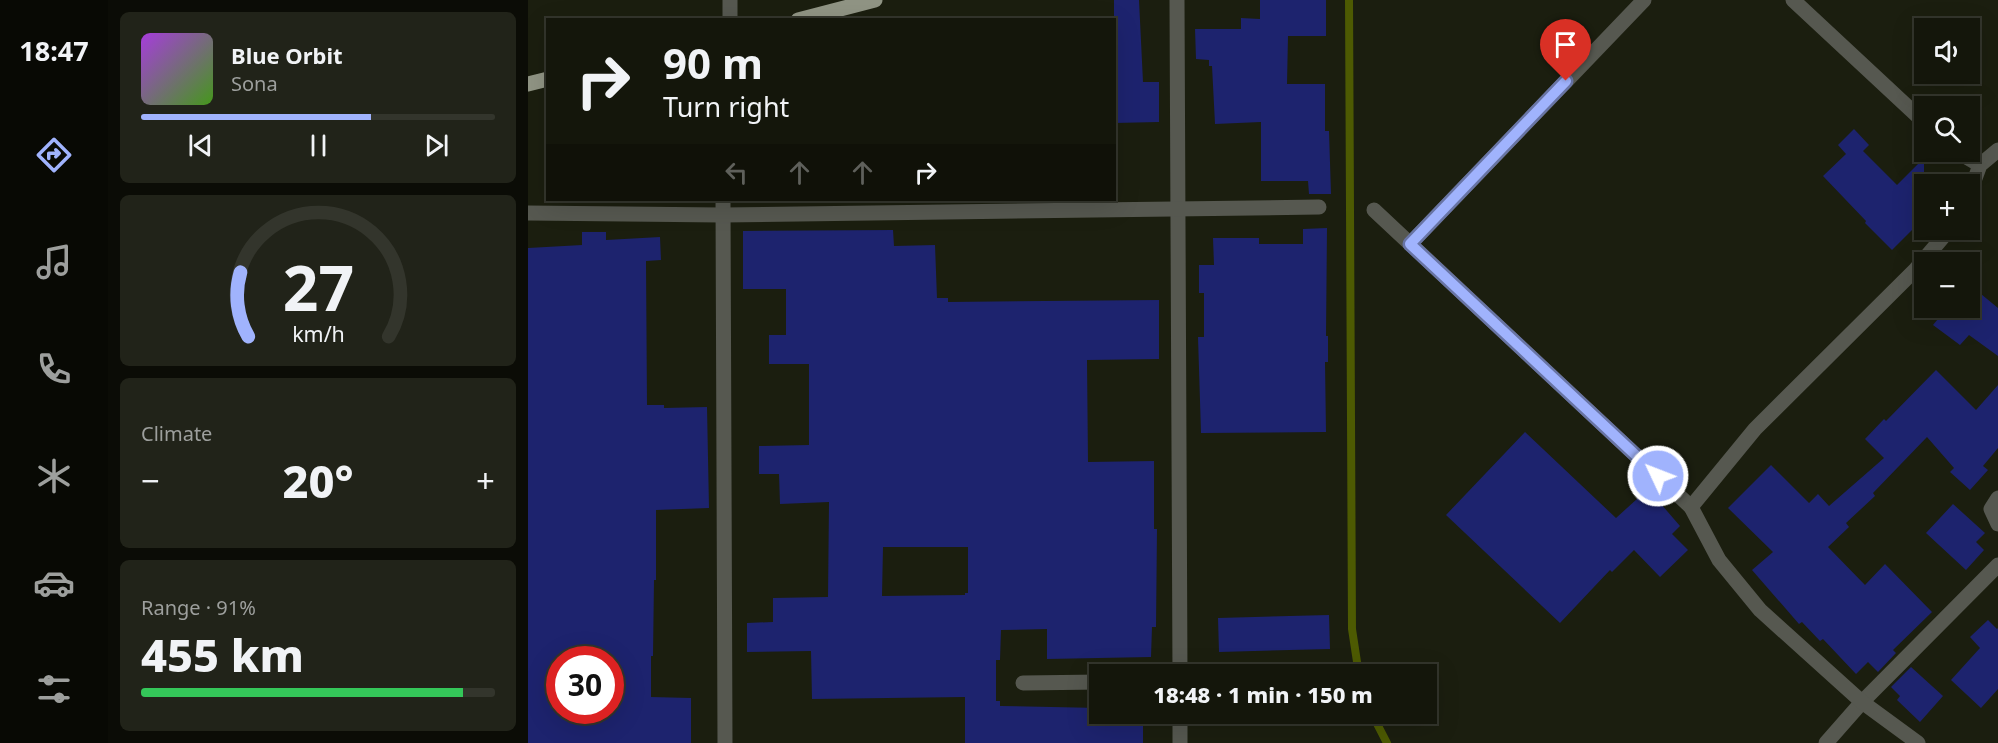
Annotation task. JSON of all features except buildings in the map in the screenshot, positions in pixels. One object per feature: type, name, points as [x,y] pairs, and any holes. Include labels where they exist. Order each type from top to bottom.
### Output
[{"type":"main road","points":[[806,18],[875,0]]},
{"type":"main road","points":[[528,84],[546,80]]},
{"type":"street","points":[[730,0],[730,18]]},
{"type":"street","points":[[1177,0],[1180,664]]},
{"type":"street","points":[[1410,244],[1644,0]]},
{"type":"street","points":[[1793,0],[1914,113]]},
{"type":"street","points":[[1977,174],[1980,165],[1998,150]]},
{"type":"street","points":[[1975,162],[1980,165]]},
{"type":"street","points":[[528,213],[723,207],[1319,207]]},
{"type":"street","points":[[723,207],[725,743]]},
{"type":"street","points":[[1374,210],[1691,507],[1719,560],[1760,610],[1862,702],[1918,743]]},
{"type":"street","points":[[1691,507],[1755,429],[1915,270],[1940,240]]},
{"type":"street","points":[[1998,498],[1991,509],[1998,524]]},
{"type":"street","points":[[1826,743],[1862,702],[1998,565]]},
{"type":"street","points":[[1023,682],[1089,682]]},
{"type":"street","points":[[1180,724],[1180,743]]},
{"type":"waterway","points":[[1349,0],[1352,629],[1357,664]]},
{"type":"waterway","points":[[1377,724],[1387,743]]},
{"type":"route","points":[[1566,81],[1410,244],[1658,476]]}]
